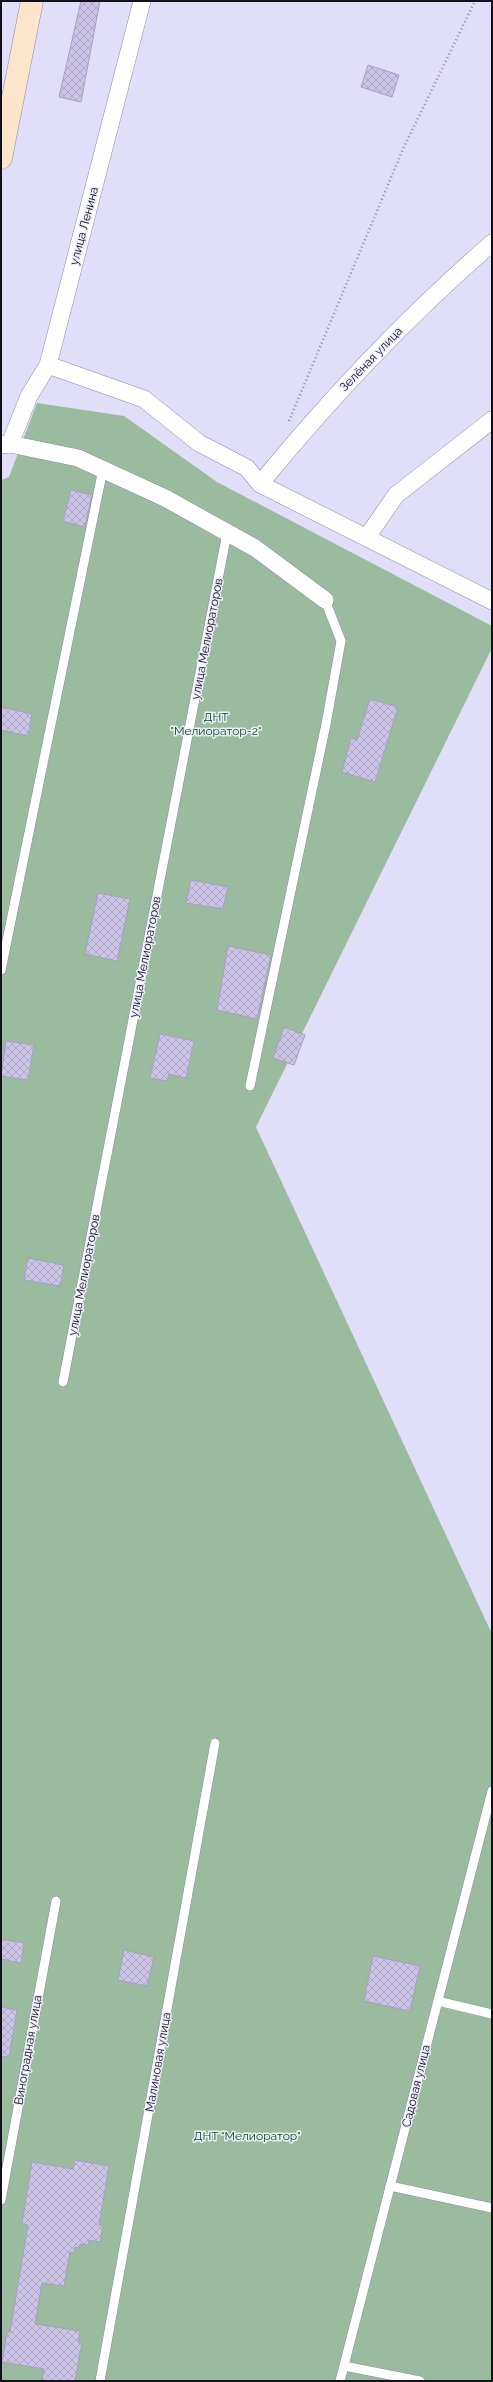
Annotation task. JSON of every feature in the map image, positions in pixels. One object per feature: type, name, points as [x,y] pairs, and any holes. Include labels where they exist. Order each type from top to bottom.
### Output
[{"type":"main road","points":[[1,158],[32,1]]},
{"type":"street","name":"улица Ленина","points":[[5,444],[28,396],[48,365],[142,1]]},
{"type":"street","name":"Зелёная улица","points":[[260,484],[298,438],[435,292],[492,244]]},
{"type":"street","points":[[48,365],[144,399],[199,443],[247,468],[260,484],[492,601]]},
{"type":"street","points":[[367,537],[396,495],[492,420]]},
{"type":"street","points":[[5,444],[78,458],[165,498],[255,548],[325,600]]},
{"type":"lane","points":[[1,970],[104,469]]},
{"type":"lane","name":"улица Мелиораторов","points":[[63,1382],[228,533]]},
{"type":"lane","points":[[250,1086],[326,724],[341,641],[325,600]]},
{"type":"lane","name":"Малиновая улица","points":[[100,2381],[216,1743]]},
{"type":"lane","name":"Садовая улица","points":[[340,2381],[492,1791]]},
{"type":"lane","name":"Виноградная улица","points":[[1,2200],[56,1901]]},
{"type":"lane","points":[[438,2001],[492,2014]]},
{"type":"lane","points":[[390,2186],[492,2208]]},
{"type":"lane","points":[[344,2366],[420,2381]]},
{"type":"path","points":[[298,438],[286,427],[403,149],[475,1]]},
{"type":"green space","name":"ДНТ \"Мелиоратор-2\"","points":[[37,403],[124,416],[217,482],[492,626],[492,648],[256,1127],[492,1634],[492,2381],[1,2381],[1,480],[9,477]]},
{"type":"building","points":[[81,1],[100,1],[81,102],[59,97]]},
{"type":"building","points":[[368,65],[399,75],[392,97],[361,87]]},
{"type":"building","points":[[71,490],[92,495],[85,527],[63,521]]},
{"type":"building","points":[[370,699],[398,707],[375,782],[342,772],[351,738],[357,740]]},
{"type":"building","points":[[1,707],[32,714],[28,736],[1,730]]},
{"type":"building","points":[[191,880],[228,887],[223,909],[186,903]]},
{"type":"building","points":[[98,893],[130,899],[117,961],[85,954]]},
{"type":"building","points":[[228,946],[271,955],[257,1019],[217,1010]]},
{"type":"building","points":[[284,1027],[305,1035],[294,1065],[273,1058]]},
{"type":"building","points":[[160,1034],[194,1041],[186,1078],[169,1074],[167,1081],[150,1078]]},
{"type":"building","points":[[6,1041],[34,1045],[28,1080],[1,1076]]},
{"type":"building","points":[[28,1258],[64,1265],[60,1286],[24,1280]]},
{"type":"building","points":[[1,1939],[24,1943],[21,1963],[1,1959]]},
{"type":"building","points":[[124,1950],[154,1957],[147,1986],[118,1980]]},
{"type":"building","points":[[373,1956],[420,1966],[410,2011],[364,2001]]},
{"type":"building","points":[[1,2007],[17,2010],[9,2057],[1,2056]]},
{"type":"building","points":[[75,2160],[109,2166],[99,2225],[103,2225],[100,2242],[89,2240],[88,2245],[80,2244],[79,2248],[75,2247],[74,2253],[70,2252],[64,2286],[42,2283],[35,2324],[80,2331],[78,2342],[82,2343],[75,2381],[42,2381],[44,2369],[2,2362],[7,2332],[10,2332],[28,2225],[22,2224],[32,2162],[73,2169]]},
{"type":"park label","name":"ДНТ \"Мелиоратор\"","points":[[247,2136]]}]
